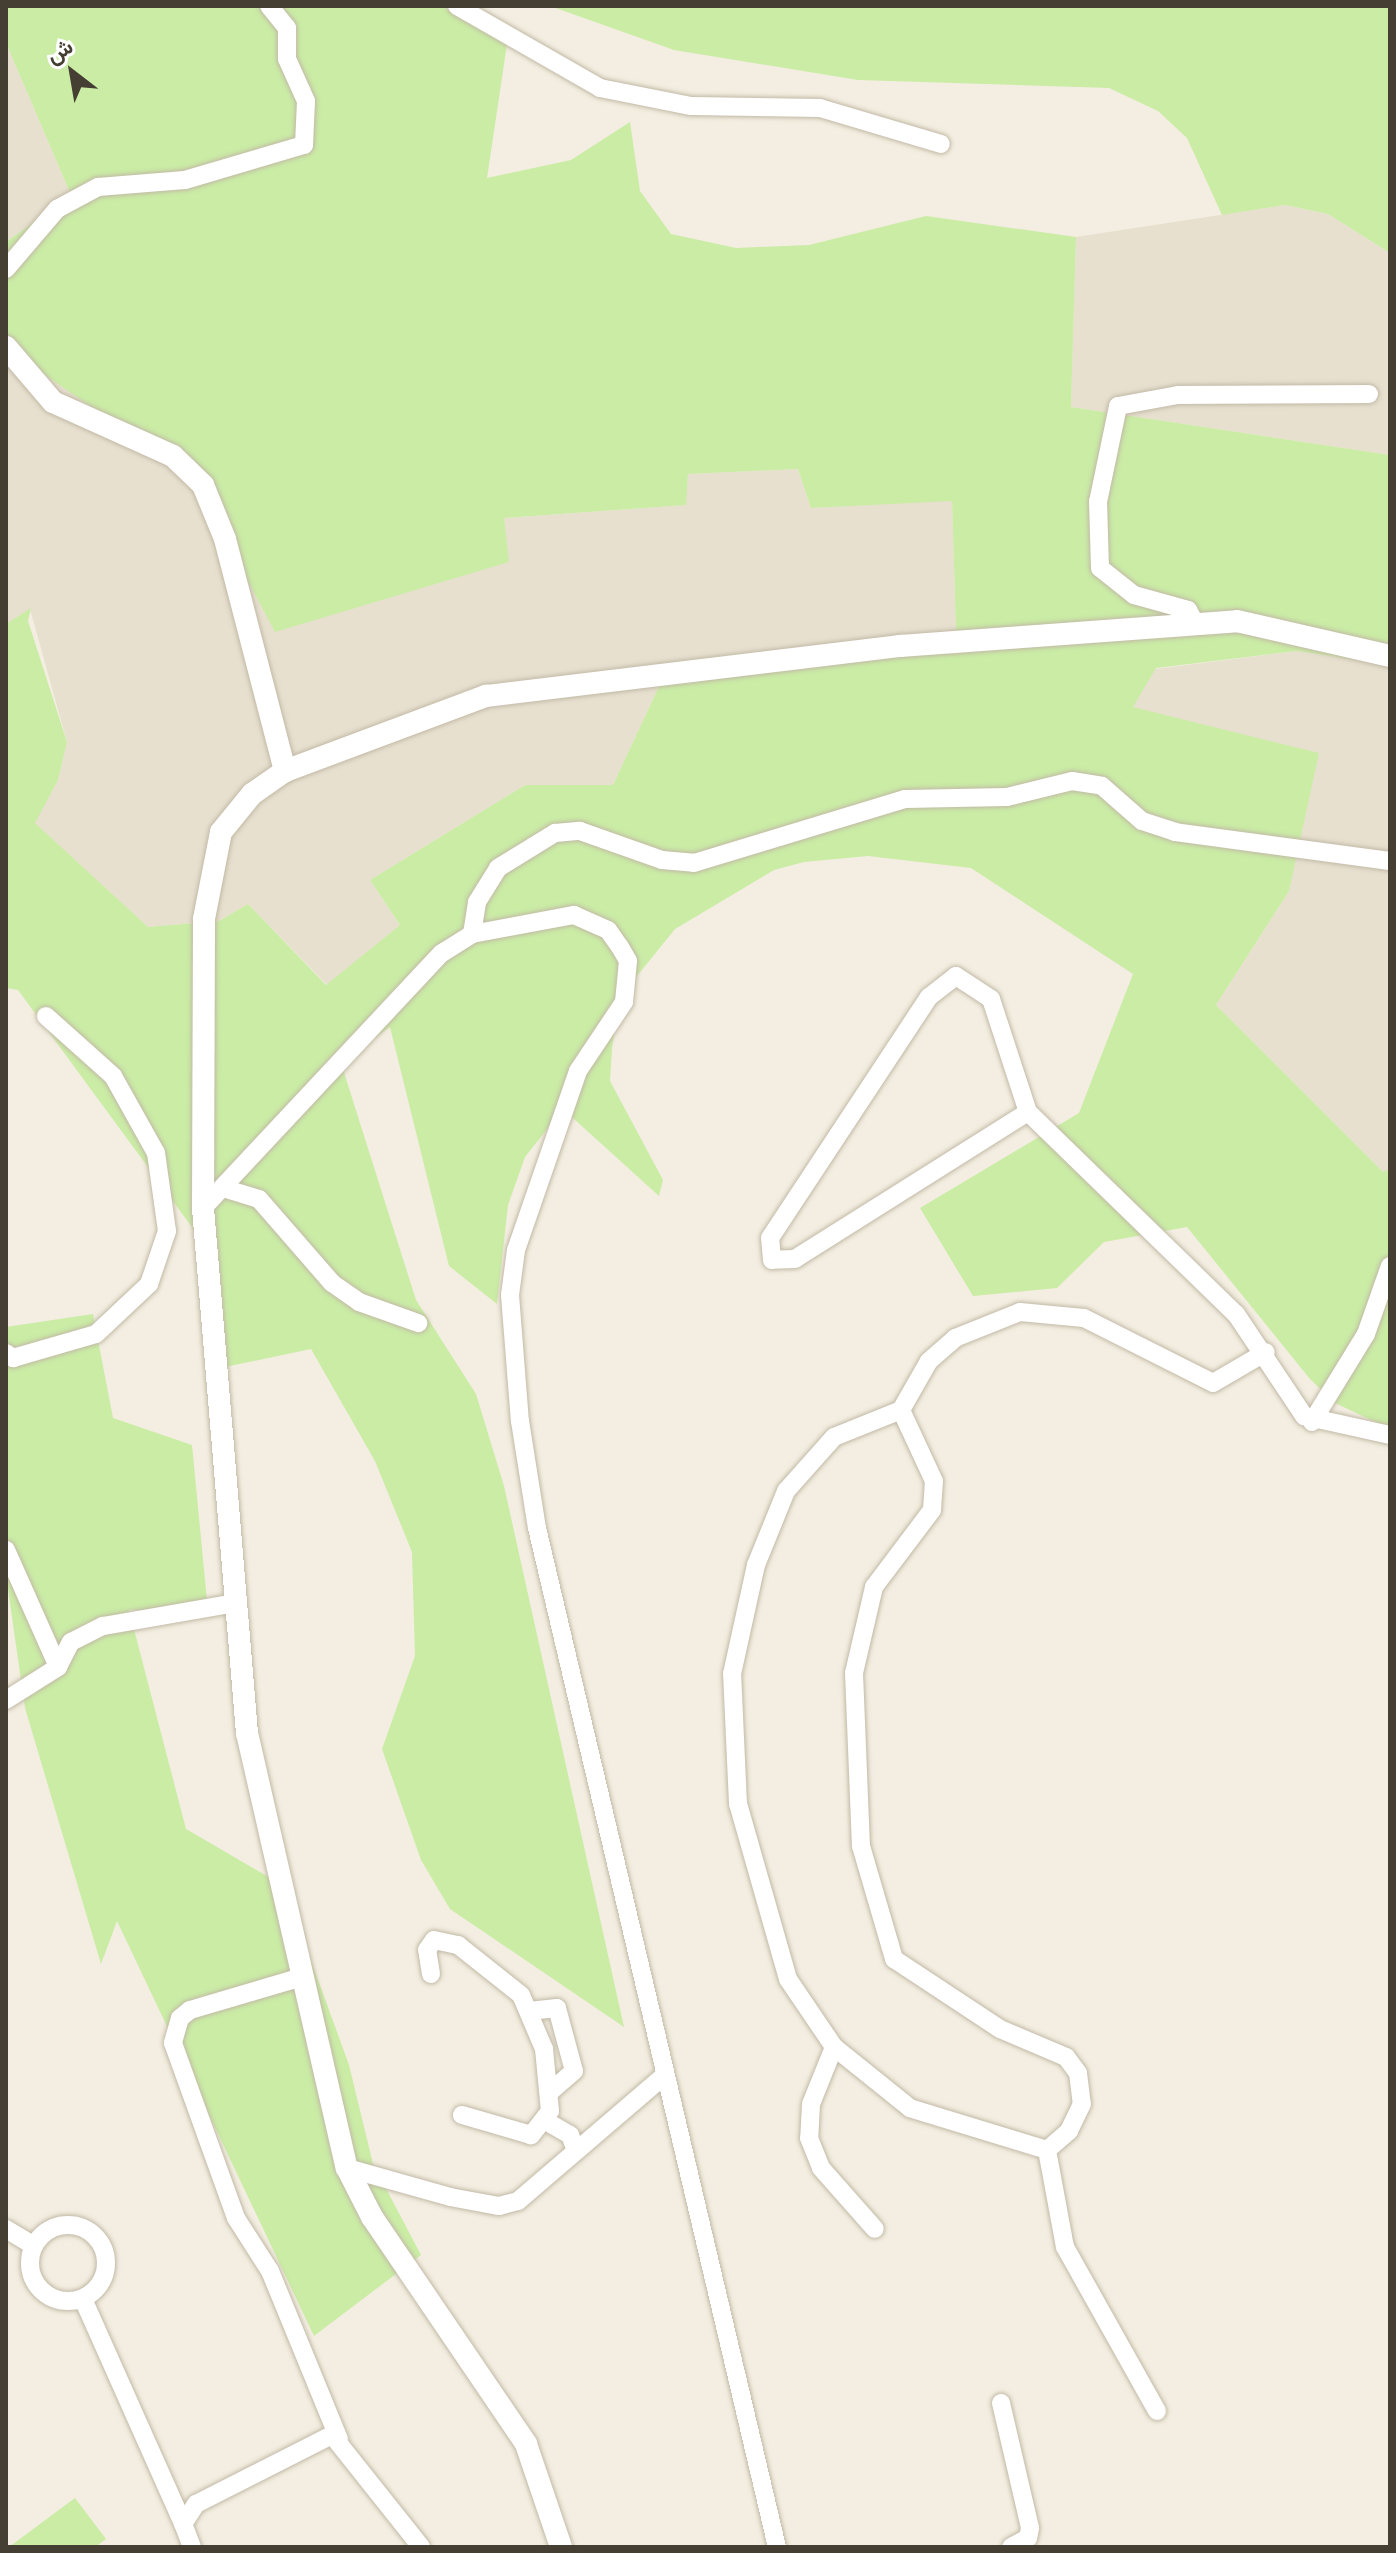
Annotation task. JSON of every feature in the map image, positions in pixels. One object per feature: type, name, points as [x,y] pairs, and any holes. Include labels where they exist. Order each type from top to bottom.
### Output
[{"type":"street","points":[[6,269],[57,209],[98,187],[185,180],[304,145],[306,101],[287,59],[287,28],[269,6]]},
{"type":"street","points":[[457,6],[600,88],[691,106],[820,108],[941,144]]},
{"type":"street","points":[[6,347],[53,402],[173,456],[203,485],[225,539],[285,771]]},
{"type":"street","points":[[1195,623],[1188,610],[1134,595],[1100,568],[1098,502],[1118,406],[1178,395],[1369,394]]},
{"type":"street","points":[[561,2547],[526,2444],[372,2217],[347,2168],[247,1733],[203,1208],[198,1078],[212,850],[236,810],[285,771],[486,696],[900,646],[1195,623],[1262,623],[1390,656]]},
{"type":"street","points":[[472,934],[477,902],[498,868],[555,833],[580,831],[662,860],[694,863],[905,799],[1007,797],[1072,781],[1102,786],[1142,821],[1175,832],[1390,861]]},
{"type":"street","points":[[203,1208],[442,953],[472,934],[574,915],[608,930],[628,961],[624,1002],[578,1071],[532,1199],[510,1295],[537,1528],[777,2547]]},
{"type":"street","points":[[1028,1112],[795,1259],[780,1263],[767,1253],[942,980],[967,979],[991,999],[1028,1112],[1236,1314],[1266,1352],[1312,1422],[1390,1435]]},
{"type":"street","points":[[6,1353],[13,1358],[96,1334],[149,1284],[167,1231],[156,1153],[113,1076],[46,1016]]},
{"type":"street","points":[[223,1188],[259,1199],[332,1283],[359,1302],[418,1323]]},
{"type":"street","points":[[1312,1422],[1366,1334],[1390,1266]]},
{"type":"street","points":[[1047,2150],[935,2121],[834,2047],[774,1947],[738,1804],[732,1674],[756,1565],[786,1491],[834,1437],[901,1410],[929,1361],[955,1338],[1020,1312],[1084,1318],[1213,1383],[1266,1352]]},
{"type":"street","points":[[901,1410],[934,1481],[932,1510],[874,1587],[854,1673],[861,1846],[894,1959],[1000,2029],[1066,2057],[1078,2073],[1082,2104],[1069,2131],[1047,2150]]},
{"type":"street","points":[[6,1550],[58,1667]]},
{"type":"street","points":[[6,1700],[58,1667],[71,1642],[103,1626],[236,1603]]},
{"type":"street","points":[[431,1974],[427,1950],[434,1940],[458,1945],[497,1971],[529,2011],[550,2092],[544,2120],[531,2135],[462,2115]]},
{"type":"street","points":[[302,1977],[190,2010],[180,2018],[173,2043],[236,2218],[270,2271],[339,2439],[421,2547]]},
{"type":"street","points":[[529,2011],[557,2008],[574,2071],[550,2092]]},
{"type":"street","points":[[834,2047],[811,2104],[809,2138],[821,2168],[875,2229]]},
{"type":"street","points":[[347,2168],[499,2206],[518,2201],[664,2076]]},
{"type":"street","points":[[544,2120],[570,2135],[576,2151]]},
{"type":"street","points":[[1047,2150],[1065,2247],[1157,2411]]},
{"type":"street","points":[[68,2224],[88,2230],[107,2266],[100,2285],[83,2299],[56,2299],[34,2282],[33,2245],[48,2230],[68,2224]]},
{"type":"street","points":[[6,2229],[33,2245]]},
{"type":"street","points":[[83,2299],[192,2547]]},
{"type":"street","points":[[1001,2403],[1030,2528],[1028,2538],[1011,2547]]},
{"type":"street","points":[[183,2524],[217,2489],[317,2440],[339,2439]]},
{"type":"shaded area","points":[[6,43],[71,195],[6,242]]},
{"type":"shaded area","points":[[1285,205],[1328,214],[1390,253],[1390,455],[1071,407],[1076,237]]},
{"type":"shaded area","points":[[6,336],[45,375],[185,467],[254,585],[504,518],[685,505],[688,474],[798,469],[811,508],[952,500],[956,632],[661,682],[613,785],[525,785],[370,880],[400,925],[327,985],[248,904],[219,921],[148,927],[34,823],[58,780],[67,742],[30,609],[6,624]]},
{"type":"shaded area","points":[[1297,651],[1390,665],[1390,1169],[1384,1173],[1216,1005],[1289,891],[1132,707],[1155,669]]},
{"type":"green space","points":[[6,6],[442,6],[507,44],[487,178],[571,160],[630,122],[640,191],[671,234],[736,248],[809,245],[926,216],[1076,237],[1071,407],[1390,455],[1390,665],[1297,651],[1156,668],[1133,707],[1319,753],[1289,891],[1216,1005],[1383,1172],[1390,1169],[1390,1429],[1335,1403],[1310,1379],[1187,1227],[1104,1242],[1057,1288],[973,1296],[920,1208],[1079,1113],[1133,974],[971,868],[868,856],[804,862],[774,870],[675,929],[620,997],[610,1081],[663,1180],[659,1196],[563,1109],[525,1157],[508,1205],[497,1304],[449,1266],[390,1027],[341,1063],[416,1300],[476,1394],[504,1486],[624,2027],[450,1909],[421,1860],[382,1749],[415,1656],[412,1552],[375,1461],[311,1349],[220,1368],[197,1234],[18,990],[6,988],[6,624],[31,608],[28,621],[67,742],[58,780],[35,823],[148,927],[219,921],[248,904],[326,985],[400,925],[370,880],[525,785],[613,785],[661,682],[956,632],[952,501],[811,508],[798,469],[688,474],[686,505],[504,518],[509,562],[275,632],[192,476],[45,375],[6,336],[6,242],[71,195],[6,43]]},
{"type":"green space","points":[[550,6],[1390,6],[1390,253],[1328,214],[1285,205],[1222,215],[1187,138],[1158,111],[1109,88],[858,80],[674,50]]},
{"type":"green space","points":[[93,1314],[113,1418],[192,1445],[208,1611],[129,1610],[186,1829],[284,1886],[349,2065],[373,2164],[421,2255],[314,2336],[117,1921],[101,1964],[25,1708],[6,1575],[6,1327]]},
{"type":"green space","points":[[75,2498],[106,2539],[95,2547],[9,2547]]}]
